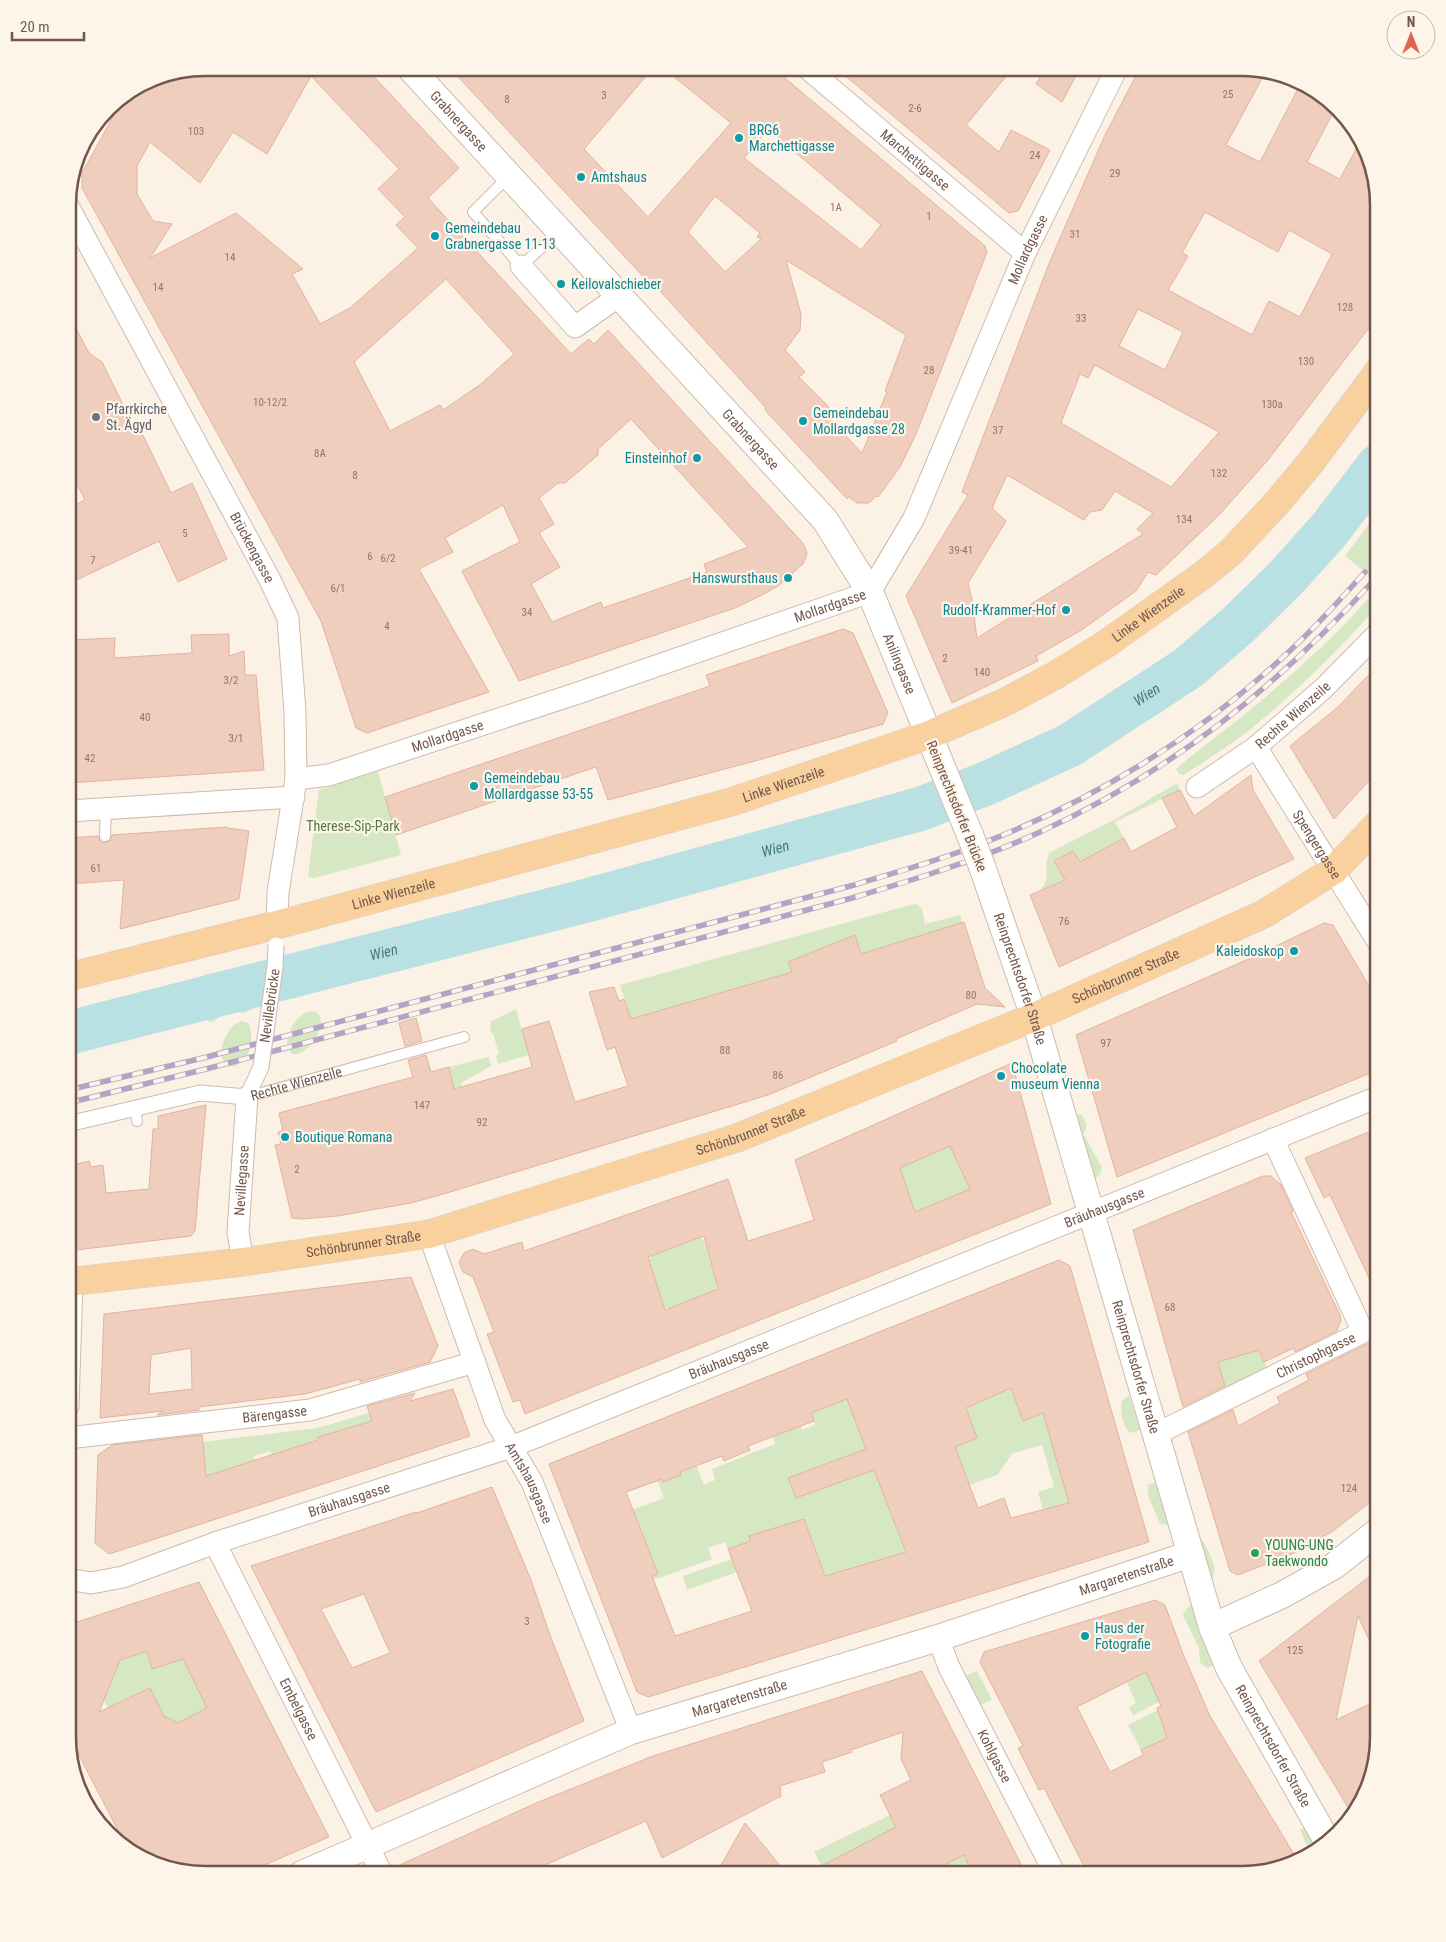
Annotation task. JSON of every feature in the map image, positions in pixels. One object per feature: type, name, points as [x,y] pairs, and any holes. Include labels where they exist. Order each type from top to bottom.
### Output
[{"type":"main road","name":"Linke Wienzeile","points":[[76,975],[276,935],[731,802],[929,735],[1003,703],[1054,676],[1121,633],[1230,553],[1312,462],[1370,383]]},
{"type":"main road","name":"Schönbrunner Straße","points":[[76,1280],[243,1262],[429,1234],[737,1138],[1034,1017],[1264,914],[1334,870],[1370,832]]},
{"type":"street","name":"Grabnergasse","points":[[418,77],[825,520],[870,592]]},
{"type":"street","name":"Marchettigasse","points":[[818,77],[1025,253]]},
{"type":"street","name":"Mollardgasse","points":[[77,810],[295,788],[328,775],[581,692],[870,592],[914,518],[1025,253],[1112,77]]},
{"type":"street","name":"Brückengasse","points":[[77,223],[270,580],[288,618],[295,712],[295,788],[278,892],[276,935]]},
{"type":"street","points":[[521,266],[575,327],[619,296]]},
{"type":"street","name":"Anilingasse","points":[[870,592],[929,735]]},
{"type":"street","name":"Rechte Wienzeile","points":[[1197,787],[1256,747],[1324,688],[1370,641]]},
{"type":"street","name":"Reinprechtsdorfer Brücke","points":[[929,735],[984,874]]},
{"type":"street","name":"Spengergasse","points":[[1256,747],[1370,929]]},
{"type":"street","name":"Reinprechtsdorfer Straße","points":[[984,874],[1034,1017],[1212,1627],[1229,1668],[1324,1835]]},
{"type":"street","name":"Nevillebrücke","points":[[247,1097],[261,1067],[275,967],[276,935]]},
{"type":"street","name":"Rechte Wienzeile","points":[[76,1123],[136,1115],[200,1093],[247,1097]]},
{"type":"street","name":"Nevillegasse","points":[[243,1262],[238,1232],[247,1097]]},
{"type":"street","name":"Bräuhausgasse","points":[[76,1580],[91,1583],[123,1577],[215,1543],[511,1447],[1369,1100]]},
{"type":"street","name":"Christophgasse","points":[[1156,1434],[1363,1332],[1273,1139]]},
{"type":"street","name":"Amtshausgasse","points":[[429,1234],[495,1420],[532,1482],[631,1731]]},
{"type":"street","name":"Bärengasse","points":[[76,1437],[310,1410],[475,1362]]},
{"type":"street","points":[[1212,1627],[1282,1595],[1334,1566],[1370,1537]]},
{"type":"street","name":"Embelgasse","points":[[215,1543],[378,1866]]},
{"type":"street","name":"Margaretenstraße","points":[[320,1866],[631,1731],[938,1638],[1191,1554]]},
{"type":"street","name":"Kohlgasse","points":[[938,1638],[949,1667],[1051,1866]]},
{"type":"lane","points":[[509,176],[473,212],[521,266],[560,231]]},
{"type":"lane","points":[[105,836],[106,808]]},
{"type":"lane","name":"Rechte Wienzeile","points":[[247,1097],[464,1038]]},
{"type":"green space","points":[[1370,523],[1370,576],[1345,556]]},
{"type":"green space","points":[[1368,599],[1370,601],[1370,615],[1298,688],[1239,738],[1184,775],[1179,774],[1176,769],[1239,719],[1338,631]]},
{"type":"green space","name":"Therese-Sip-Park","points":[[378,771],[401,855],[314,878],[308,876],[319,790]]},
{"type":"green space","points":[[1177,783],[1180,790],[1115,822],[1124,838],[1104,849],[1099,894],[1073,851],[1054,861],[1065,880],[1040,890],[1046,881],[1049,853],[1114,820]]},
{"type":"green space","points":[[917,904],[922,909],[925,924],[960,915],[962,923],[861,954],[854,935],[788,962],[792,972],[631,1019],[620,985]]},
{"type":"green space","points":[[250,966],[257,969],[261,975],[262,991],[254,1006],[248,1011],[241,1013],[235,1007],[235,983],[240,972]]},
{"type":"green space","points":[[214,973],[222,984],[225,999],[222,1014],[211,1022],[205,1018],[198,1007],[197,992],[201,979],[206,974]]},
{"type":"green space","points":[[516,1009],[529,1055],[498,1064],[496,1055],[499,1054],[493,1033],[491,1033],[490,1022]]},
{"type":"green space","points":[[312,1011],[318,1014],[321,1020],[317,1036],[306,1049],[292,1054],[287,1046],[291,1029],[297,1019]]},
{"type":"green space","points":[[241,1021],[248,1023],[250,1029],[250,1050],[243,1061],[231,1067],[225,1063],[221,1051],[230,1029]]},
{"type":"green space","points":[[489,1057],[491,1066],[461,1083],[462,1087],[454,1088],[449,1067]]},
{"type":"green space","points":[[1080,1114],[1086,1125],[1083,1136],[1085,1136],[1102,1168],[1100,1174],[1090,1183],[1072,1116]]},
{"type":"green space","points":[[950,1146],[997,1183],[954,1196],[915,1212],[900,1168]]},
{"type":"green space","points":[[700,1238],[704,1240],[717,1286],[715,1290],[669,1309],[664,1307],[649,1260],[651,1256]]},
{"type":"green space","points":[[1259,1350],[1268,1371],[1227,1391],[1218,1362]]},
{"type":"green space","points":[[864,1387],[855,1420],[866,1449],[789,1478],[796,1498],[874,1469],[955,1447],[977,1438],[966,1408],[1011,1388],[1023,1421],[1043,1413],[1074,1519],[1059,1506],[1046,1509],[1047,1524],[1038,1492],[1054,1487],[1042,1445],[1013,1453],[997,1475],[969,1485],[883,1493],[900,1537],[978,1508],[992,1543],[894,1556],[851,1568],[828,1584],[806,1525],[774,1534],[772,1529],[750,1535],[751,1541],[728,1549],[725,1542],[708,1548],[712,1559],[653,1580],[652,1576],[658,1574],[635,1534],[641,1531],[637,1520],[627,1512],[664,1498],[657,1480],[662,1478],[663,1482],[680,1475],[679,1472],[696,1465],[704,1485],[715,1480],[712,1469],[775,1444],[770,1429],[800,1423],[802,1430],[815,1425],[811,1413]]},
{"type":"green space","points":[[1129,1395],[1140,1430],[1131,1433],[1124,1423],[1121,1409],[1122,1401]]},
{"type":"green space","points":[[369,1413],[372,1421],[272,1455],[270,1451],[254,1456],[255,1461],[206,1476],[202,1442],[317,1428]]},
{"type":"green space","points":[[1157,1482],[1168,1525],[1160,1524],[1148,1495],[1148,1485]]},
{"type":"green space","points":[[1195,1540],[1204,1542],[1213,1561],[1214,1571],[1211,1580]]},
{"type":"green space","points":[[732,1559],[737,1572],[687,1590],[683,1576]]},
{"type":"green space","points":[[1192,1604],[1214,1665],[1208,1668],[1200,1662],[1199,1648],[1183,1615]]},
{"type":"green space","points":[[174,1642],[207,1708],[147,1739],[120,1731],[96,1685],[109,1686],[115,1672],[106,1668],[106,1664],[147,1651],[152,1669],[167,1664]],"holes":[[[150,1688],[161,1711],[141,1720],[131,1697]]]},
{"type":"green space","points":[[977,1671],[992,1700],[980,1705],[972,1696],[966,1676]]},
{"type":"green space","points":[[1146,1672],[1159,1702],[1133,1715],[1129,1707],[1136,1703],[1127,1682]]},
{"type":"green space","points":[[1158,1710],[1174,1734],[1141,1750],[1128,1725]]},
{"type":"green space","points":[[933,1794],[939,1805],[822,1866],[814,1852]]},
{"type":"green space","points":[[1308,1826],[1317,1841],[1307,1847],[1300,1830]]},
{"type":"green space","points":[[968,1852],[969,1866],[941,1866]]},
{"type":"building","points":[[197,77],[310,77],[267,154],[233,132],[200,183],[150,142],[137,166],[137,194],[153,221],[172,224],[150,258],[236,213],[303,269],[292,274],[320,324],[350,308],[418,248],[396,225],[405,217],[378,189],[399,169],[312,77],[374,77],[459,168],[428,198],[571,354],[589,339],[594,344],[608,330],[801,541],[807,554],[803,564],[778,586],[735,608],[519,681],[462,571],[520,542],[503,505],[445,538],[453,552],[419,569],[489,692],[367,733],[356,728],[321,621],[82,188],[82,173],[115,113],[134,98],[156,86],[180,79]],"holes":[[[446,279],[514,354],[481,384],[443,410],[440,405],[390,431],[354,362]],[[631,419],[748,547],[704,564],[707,572],[603,608],[601,602],[552,622],[531,584],[560,567],[539,533],[554,524],[539,498],[558,483],[565,483],[598,455],[598,449]]]},
{"type":"building","points":[[458,77],[645,77],[584,149],[648,217],[731,123],[674,77],[784,77],[985,246],[987,252],[916,434],[900,467],[878,497],[876,496],[869,503],[857,503],[849,497],[847,499],[765,410],[766,408],[652,282],[650,284]],"holes":[[[768,129],[881,225],[861,250],[744,158]],[[715,196],[760,233],[757,237],[761,239],[725,272],[688,232]],[[786,260],[906,335],[885,391],[887,392],[862,453],[823,412],[829,407],[799,377],[805,372],[785,350],[800,330],[801,314]]]},
{"type":"building","points":[[847,77],[1006,77],[966,125],[999,152],[1011,130],[1050,150],[1018,211],[1009,213]]},
{"type":"building","points":[[1040,77],[1075,77],[1062,102],[1036,84]]},
{"type":"building","points":[[1135,77],[1262,78],[1226,145],[1260,162],[1297,90],[1319,103],[1332,114],[1307,162],[1340,179],[1356,149],[1365,172],[1370,206],[1370,326],[1268,460],[1219,515],[1156,575],[1148,572],[1136,591],[1080,631],[1036,656],[1038,661],[952,703],[906,596],[968,495],[962,492],[1050,261],[1105,135]],"holes":[[[1205,212],[1278,252],[1289,230],[1332,254],[1300,317],[1269,301],[1252,335],[1168,290],[1188,256],[1182,253]],[[1138,309],[1183,332],[1165,370],[1119,346]],[[1095,365],[1219,432],[1171,487],[1061,423],[1080,374],[1088,378]],[[1007,475],[1084,520],[1090,512],[1102,510],[1115,491],[1153,513],[1137,529],[1143,534],[977,638],[968,583],[1006,521],[992,508]]]},
{"type":"building","points":[[77,330],[89,353],[102,362],[132,423],[137,423],[171,493],[192,483],[227,559],[178,582],[159,541],[77,580],[77,504],[85,500],[77,484]]},
{"type":"building","points":[[843,629],[853,633],[888,713],[883,724],[755,761],[608,800],[596,767],[396,835],[385,797],[710,686],[706,675]]},
{"type":"building","points":[[229,634],[229,656],[244,651],[245,675],[256,675],[264,770],[77,782],[77,640],[115,638],[114,658],[192,653],[191,635]]},
{"type":"building","points":[[1370,673],[1370,780],[1334,819],[1290,746],[1338,707]]},
{"type":"building","points":[[1251,775],[1253,790],[1294,859],[1059,967],[1030,895],[1065,880],[1054,861],[1073,851],[1080,862],[1124,838],[1131,852],[1177,827],[1162,798],[1180,790],[1194,816]]},
{"type":"building","points":[[227,827],[249,831],[239,899],[120,929],[124,880],[77,883],[77,837],[98,836],[101,842],[105,843],[111,840],[112,835]]},
{"type":"building","points":[[964,922],[985,988],[1005,1007],[977,1004],[896,1039],[897,1041],[768,1095],[447,1193],[411,1203],[337,1216],[292,1218],[275,1145],[281,1144],[278,1132],[283,1131],[279,1113],[413,1077],[408,1060],[426,1055],[431,1072],[449,1067],[454,1089],[532,1067],[522,1029],[549,1021],[575,1102],[628,1086],[615,1047],[607,1050],[589,992],[614,987],[619,1001],[624,999],[631,1019],[792,972],[788,962],[855,935],[861,954]]},
{"type":"building","points":[[1324,923],[1333,925],[1370,987],[1370,1073],[1117,1177],[1076,1035],[1253,957]]},
{"type":"building","points":[[416,1018],[422,1041],[405,1046],[399,1023]]},
{"type":"building","points":[[1012,1063],[1051,1204],[525,1414],[520,1400],[513,1402],[487,1334],[494,1332],[473,1277],[463,1272],[459,1262],[464,1253],[473,1249],[484,1254],[522,1242],[524,1251],[728,1179],[748,1241],[814,1220],[795,1160]],"holes":[[[950,1146],[970,1189],[915,1212],[900,1168]],[[704,1236],[718,1289],[665,1310],[648,1257]]]},
{"type":"building","points":[[206,1105],[195,1231],[191,1236],[76,1250],[76,1164],[89,1161],[91,1167],[103,1165],[106,1193],[149,1189],[153,1129],[158,1129],[158,1116]]},
{"type":"building","points":[[1370,1131],[1370,1280],[1330,1195],[1324,1198],[1305,1158]]},
{"type":"building","points":[[1263,1176],[1271,1176],[1281,1185],[1293,1211],[1291,1212],[1341,1320],[1337,1331],[1295,1352],[1294,1348],[1264,1362],[1259,1350],[1218,1362],[1225,1386],[1183,1407],[1133,1230]]},
{"type":"building","points":[[1059,1260],[1070,1266],[1149,1542],[648,1697],[637,1692],[549,1464]],"holes":[[[1011,1388],[1023,1421],[1043,1413],[1069,1503],[1011,1518],[1004,1498],[978,1508],[955,1447],[977,1438],[966,1408]],[[847,1399],[866,1449],[788,1478],[796,1498],[874,1470],[906,1552],[825,1576],[804,1519],[749,1536],[751,1541],[728,1549],[752,1611],[675,1636],[652,1576],[658,1574],[626,1492],[662,1479],[663,1482],[681,1475],[680,1472],[722,1456],[724,1461],[750,1450],[748,1446],[814,1421],[811,1413]]]},
{"type":"building","points":[[411,1277],[438,1346],[430,1362],[360,1382],[360,1379],[305,1394],[199,1407],[199,1410],[157,1415],[163,1411],[100,1418],[104,1314]],"holes":[[[191,1348],[192,1389],[149,1394],[151,1355]]]},
{"type":"building","points":[[1369,1343],[1370,1502],[1333,1531],[1294,1553],[1238,1575],[1230,1571],[1188,1432],[1233,1410],[1238,1426],[1280,1403],[1277,1397],[1309,1380],[1306,1374]]},
{"type":"building","points":[[453,1389],[470,1436],[109,1554],[95,1543],[98,1455],[112,1445],[202,1435],[206,1476],[318,1440],[318,1437],[372,1421],[367,1406],[415,1393],[410,1401]]},
{"type":"building","points":[[492,1487],[531,1580],[551,1638],[584,1721],[376,1812],[251,1566]],"holes":[[[364,1594],[390,1653],[352,1668],[321,1609]]]},
{"type":"building","points":[[1370,1576],[1370,1642],[1358,1616],[1336,1720],[1370,1704],[1369,1753],[1360,1786],[1348,1808],[1259,1661]]},
{"type":"building","points":[[199,1582],[329,1837],[262,1866],[206,1866],[189,1865],[156,1856],[120,1834],[77,1751],[76,1622]],"holes":[[[147,1651],[152,1669],[183,1659],[207,1708],[178,1723],[164,1716],[150,1688],[99,1712],[120,1660]]]},
{"type":"building","points":[[1155,1600],[1165,1605],[1183,1654],[1210,1716],[1294,1854],[1257,1865],[1240,1866],[1084,1866],[1044,1788],[1039,1790],[1018,1748],[1023,1746],[980,1662],[984,1652]],"holes":[[[1146,1672],[1161,1706],[1157,1708],[1167,1738],[1141,1750],[1143,1755],[1110,1772],[1077,1707]]]},
{"type":"building","points":[[922,1671],[1022,1866],[969,1866],[964,1855],[941,1866],[821,1866],[896,1827],[880,1795],[911,1780],[901,1759],[903,1732],[822,1762],[825,1772],[780,1786],[781,1796],[662,1858],[646,1821],[545,1866],[397,1866],[536,1803],[653,1756]]},
{"type":"building","points":[[745,1823],[780,1866],[721,1866]]},
{"type":"waterway","name":"Wien","points":[[76,1031],[585,901],[920,809],[985,784],[1070,745],[1188,668],[1239,624],[1285,579],[1329,530],[1370,476]]},
{"type":"railway","points":[[76,1088],[203,1058],[854,885],[983,843],[1063,808],[1141,765],[1178,741],[1248,688],[1281,659],[1314,628],[1365,572]]},
{"type":"railway","points":[[76,1101],[206,1069],[852,898],[900,884],[993,852],[1087,809],[1178,754],[1220,724],[1300,656],[1370,584]]},
{"type":"place","name":"BRG6 Marchettigasse","points":[[739,138]]},
{"type":"place","name":"Amtshaus","points":[[581,177]]},
{"type":"place","name":"Gemeindebau Grabnergasse 11-13","points":[[435,236]]},
{"type":"place","name":"Keilovalschieber","points":[[561,284]]},
{"type":"place","name":"Pfarrkirche St. Ägyd","points":[[96,417]]},
{"type":"place","name":"Gemeindebau Mollardgasse 28","points":[[803,421]]},
{"type":"place","name":"Einsteinhof","points":[[697,458]]},
{"type":"place","name":"Hanswursthaus","points":[[788,578]]},
{"type":"place","name":"Rudolf-Krammer-Hof","points":[[1066,610]]},
{"type":"place","name":"Gemeindebau Mollardgasse 53-55","points":[[474,786]]},
{"type":"place","name":"Kaleidoskop","points":[[1294,951]]},
{"type":"place","name":"Chocolate museum Vienna","points":[[1001,1076]]},
{"type":"place","name":"Boutique Romana","points":[[285,1137]]},
{"type":"place","name":"YOUNG-UNG Taekwondo","points":[[1255,1553]]},
{"type":"place","name":"Haus der Fotografie","points":[[1085,1636]]}]
